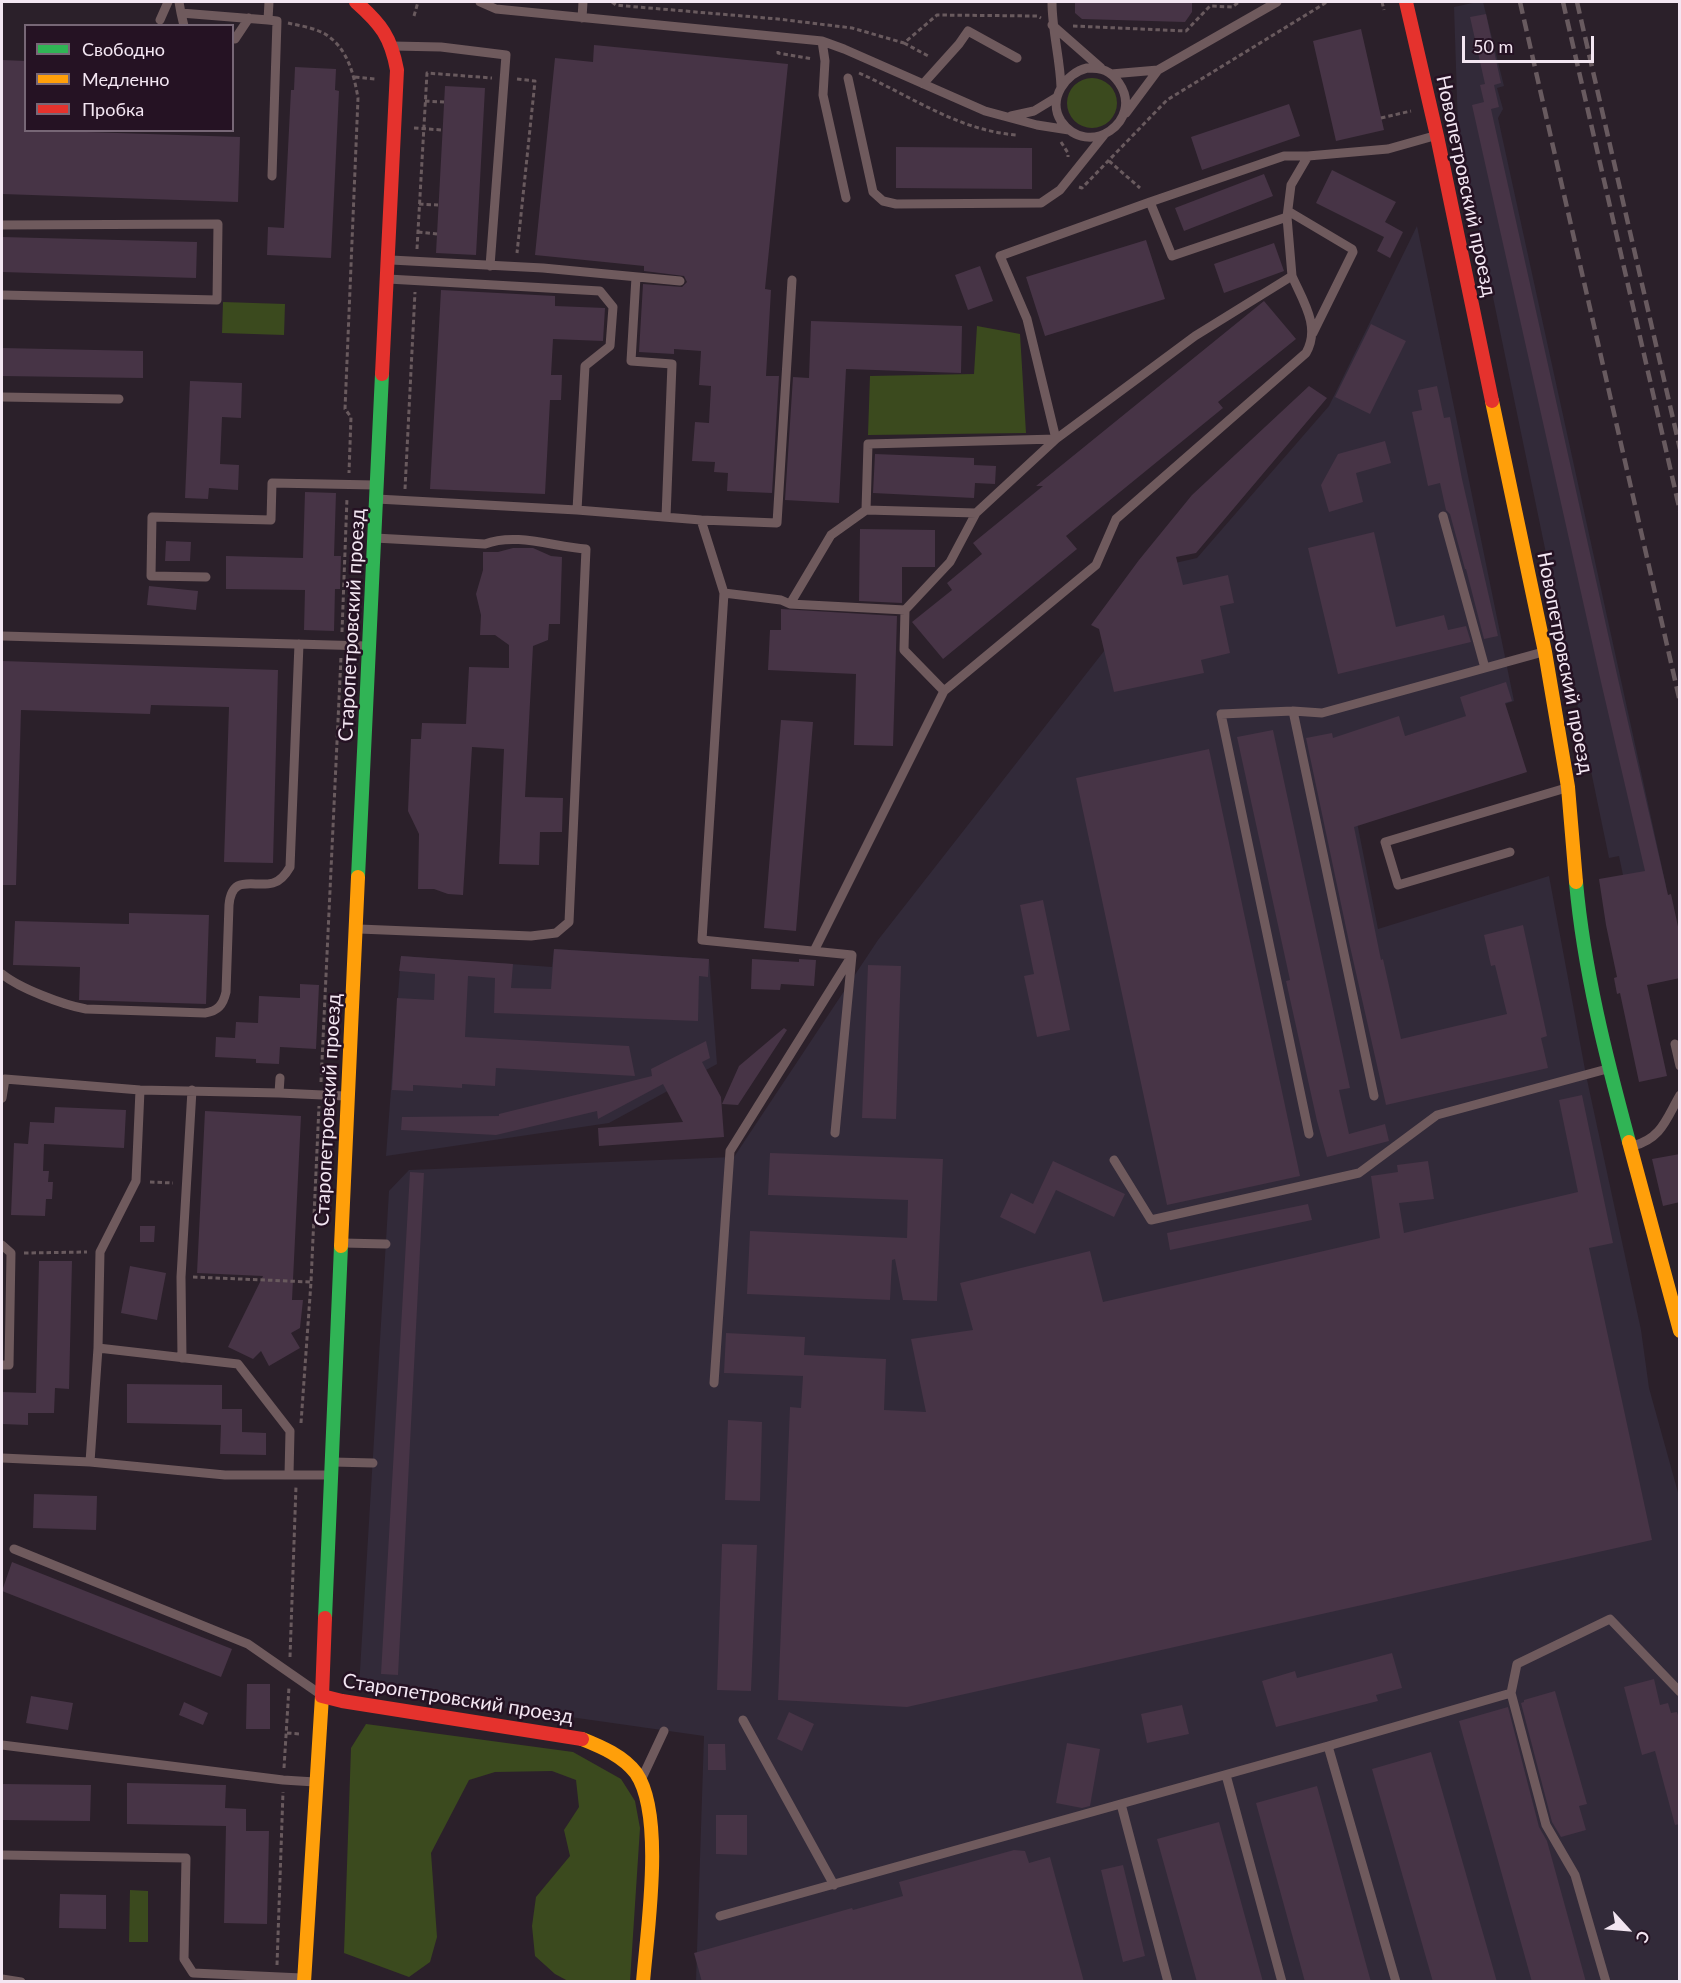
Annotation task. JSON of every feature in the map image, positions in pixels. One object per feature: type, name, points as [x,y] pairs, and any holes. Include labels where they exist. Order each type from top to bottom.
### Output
[{"type":"street","name":"Старопетровский проезд","points":[[356,2],[385,28],[393,46],[397,70],[341,1243],[322,1696],[581,1739],[606,1748],[624,1760],[640,1780],[650,1812],[651,1865],[643,1982]]},
{"type":"street","name":"Новопетровский проезд","points":[[1406,2],[1437,136],[1545,652],[1568,787],[1579,913],[1602,1042],[1680,1331]]},
{"type":"street","points":[[304,1980],[322,1696]]},
{"type":"lane","points":[[160,20],[168,2]]},
{"type":"lane","points":[[179,2],[184,24]]},
{"type":"lane","points":[[269,2],[273,21],[272,176]]},
{"type":"lane","points":[[480,2],[496,9],[822,41],[1002,117],[1069,130],[1090,138],[1104,135],[1116,128],[1158,70],[1277,2]]},
{"type":"lane","points":[[582,18],[583,2]]},
{"type":"lane","points":[[1052,2],[1052,25],[1058,50],[1059,92],[1056,110],[1060,120],[1069,130]]},
{"type":"lane","points":[[181,13],[273,21]]},
{"type":"lane","points":[[234,39],[249,18]]},
{"type":"lane","points":[[1052,25],[1111,74],[1124,91],[1125,104],[1122,118]]},
{"type":"lane","points":[[922,84],[968,31],[1017,58]]},
{"type":"lane","points":[[822,41],[825,61],[823,95],[846,198]]},
{"type":"lane","points":[[393,46],[441,47],[506,55],[490,266]]},
{"type":"lane","points":[[1002,117],[1018,116],[1034,111],[1059,92],[1077,70],[1101,68]]},
{"type":"lane","points":[[1111,74],[1158,70]]},
{"type":"lane","points":[[848,78],[873,192],[883,201],[896,204],[1041,202],[1060,190],[1104,135]]},
{"type":"lane","points":[[1056,439],[1027,320],[1000,256],[1284,156],[1388,149],[1437,136]]},
{"type":"lane","points":[[814,951],[944,691],[1096,565],[1116,519],[1306,353],[1312,343],[1313,333],[1307,310],[1292,276],[1287,214],[1291,185],[1308,156]]},
{"type":"lane","points":[[1150,202],[1172,256],[1287,214],[1352,249],[1353,252],[1313,333]]},
{"type":"lane","points":[[2,225],[218,224],[217,300],[2,295]]},
{"type":"lane","points":[[389,260],[516,267],[680,281]]},
{"type":"lane","points":[[944,691],[904,650],[904,610],[950,562],[976,513],[1056,439],[1196,336],[1292,276]]},
{"type":"lane","points":[[636,277],[631,361],[672,364],[666,517]]},
{"type":"lane","points":[[388,279],[600,291],[613,307],[610,346],[585,366],[577,510]]},
{"type":"lane","points":[[206,578],[151,576],[152,517],[271,520],[272,483],[348,485],[405,501],[777,524],[792,280]]},
{"type":"lane","points":[[2,397],[119,399]]},
{"type":"lane","points":[[866,510],[868,444],[1056,439]]},
{"type":"lane","points":[[789,604],[831,535],[866,510],[976,513]]},
{"type":"lane","points":[[1443,516],[1485,668]]},
{"type":"lane","points":[[700,520],[724,593],[702,940],[852,955]]},
{"type":"lane","points":[[357,929],[531,936],[556,933],[569,922],[586,549],[562,548],[549,542],[496,540],[485,544],[375,538]]},
{"type":"lane","points":[[724,593],[781,600],[789,604],[904,610]]},
{"type":"lane","points":[[2,636],[370,646]]},
{"type":"lane","points":[[2,974],[27,989],[86,1009],[205,1013],[219,1008],[226,992],[229,904],[232,892],[238,885],[246,882],[273,883],[282,878],[290,867],[299,644]]},
{"type":"lane","points":[[1310,1134],[1221,714],[1293,711],[1322,713],[1545,652]]},
{"type":"lane","points":[[1293,711],[1374,1096]]},
{"type":"lane","points":[[1510,852],[1398,885],[1385,842],[1568,787]]},
{"type":"lane","points":[[835,1133],[852,955]]},
{"type":"lane","points":[[714,1383],[730,1151],[852,955]]},
{"type":"lane","points":[[1675,1044],[1680,1066]]},
{"type":"lane","points":[[1114,1160],[1150,1220],[1359,1173],[1437,1115],[1609,1068]]},
{"type":"lane","points":[[2,1098],[5,1078],[140,1090],[348,1096]]},
{"type":"lane","points":[[279,1093],[280,1078]]},
{"type":"lane","points":[[90,1462],[98,1348],[100,1252],[136,1181],[140,1090]]},
{"type":"lane","points":[[182,1358],[181,1276],[192,1090]]},
{"type":"lane","points":[[1630,1147],[1647,1143],[1659,1132],[1680,1095]]},
{"type":"lane","points":[[341,1243],[386,1244]]},
{"type":"lane","points":[[2,1245],[10,1253],[9,1365],[2,1365]]},
{"type":"lane","points":[[98,1348],[238,1364],[290,1431],[293,1475]]},
{"type":"lane","points":[[2,1458],[90,1462],[225,1475],[293,1475],[373,1463]]},
{"type":"lane","points":[[14,1549],[248,1644],[322,1696]]},
{"type":"lane","points":[[1606,1982],[1575,1875],[1546,1825],[1510,1693],[1517,1664],[1610,1619],[1680,1692]]},
{"type":"lane","points":[[720,1916],[1510,1693]]},
{"type":"lane","points":[[743,1720],[834,1885]]},
{"type":"lane","points":[[640,1780],[664,1731]]},
{"type":"lane","points":[[2,1745],[315,1782]]},
{"type":"lane","points":[[1328,1746],[1396,1982]]},
{"type":"lane","points":[[1226,1775],[1282,1982]]},
{"type":"lane","points":[[1121,1804],[1168,1982]]},
{"type":"lane","points":[[2,1855],[186,1858],[184,1959],[193,1973],[304,1980]]},
{"type":"lane","points":[[2,1979],[21,1982]]},
{"type":"path","points":[[414,16],[418,2]]},
{"type":"path","points":[[612,2],[616,5],[852,28],[904,43],[942,63]]},
{"type":"path","points":[[904,43],[937,15],[1037,16],[1052,25],[1186,31],[1210,6],[1232,7],[1239,2]]},
{"type":"path","points":[[1057,140],[1063,143],[1068,153],[1068,162],[1060,172],[1082,189],[1167,100],[1327,2]]},
{"type":"path","points":[[1382,2],[1385,12]]},
{"type":"path","points":[[1037,16],[1040,26]]},
{"type":"path","points":[[778,19],[778,53],[825,61]]},
{"type":"path","points":[[273,21],[315,30],[329,36],[344,54],[355,77],[358,98],[345,409],[351,417],[320,1095]]},
{"type":"path","points":[[416,262],[427,73],[535,81],[516,267]]},
{"type":"path","points":[[858,73],[947,117],[996,133],[1018,135]]},
{"type":"path","points":[[355,77],[375,78],[375,88]]},
{"type":"path","points":[[424,101],[444,102]]},
{"type":"path","points":[[1381,118],[1413,111]]},
{"type":"path","points":[[407,128],[442,130]]},
{"type":"path","points":[[1109,161],[1140,188]]},
{"type":"path","points":[[419,204],[438,205]]},
{"type":"path","points":[[417,232],[437,234]]},
{"type":"path","points":[[405,501],[415,280]]},
{"type":"path","points":[[301,1424],[320,1106],[308,1105]]},
{"type":"path","points":[[136,1181],[186,1183]]},
{"type":"path","points":[[10,1253],[100,1252]]},
{"type":"path","points":[[181,1276],[311,1282]]},
{"type":"path","points":[[277,1977],[283,1780],[290,1674],[293,1475]]},
{"type":"shaded area","points":[[1483,2],[1504,86],[1497,88],[1503,109],[1498,118],[1666,886],[1627,894],[1619,856],[1609,858],[1458,128],[1454,7]]},
{"type":"shaded area","points":[[1417,226],[1514,701],[1344,756],[1378,929],[1549,876],[1586,1075],[1641,1330],[1649,1388],[1679,1496],[1679,1981],[696,1981],[704,1736],[359,1687],[389,1191],[409,1170],[734,1157],[878,940],[1115,637],[1162,566],[1197,558],[1329,406]]},
{"type":"shaded area","points":[[554,949],[709,959],[717,1064],[609,1123],[386,1156],[401,956],[552,967]]},
{"type":"green space","points":[[1097,78],[1110,85],[1116,93],[1116,113],[1110,121],[1102,127],[1087,128],[1074,121],[1068,113],[1067,98],[1074,85],[1082,79]]},
{"type":"green space","points":[[223,302],[285,304],[284,335],[222,333]]},
{"type":"green space","points":[[977,326],[1020,334],[1026,433],[868,435],[870,376],[974,374]]},
{"type":"green space","points":[[366,1724],[573,1752],[621,1779],[635,1801],[640,1828],[630,1981],[568,1981],[555,1974],[535,1956],[532,1926],[536,1897],[570,1856],[564,1830],[579,1807],[576,1780],[552,1771],[495,1772],[469,1780],[431,1853],[437,1937],[430,1962],[409,1977],[344,1953],[351,1748]]},
{"type":"green space","points":[[130,1890],[148,1891],[148,1942],[129,1942]]},
{"type":"building","points":[[1075,2],[1192,2],[1192,12],[1185,22],[1082,19],[1075,13]]},
{"type":"building","points":[[1486,14],[1501,83],[1494,85],[1499,107],[1491,109],[1618,679],[1668,895],[1671,894],[1680,936],[1680,978],[1647,985],[1667,1076],[1639,1082],[1620,993],[1617,994],[1614,978],[1617,977],[1599,879],[1645,871],[1472,105],[1484,102],[1480,85],[1485,84],[1470,17]]},
{"type":"building","points":[[1361,29],[1384,130],[1336,141],[1313,41]]},
{"type":"building","points":[[594,45],[788,64],[765,289],[771,290],[766,376],[779,376],[772,493],[727,491],[728,473],[714,472],[715,462],[692,461],[695,422],[709,423],[711,386],[699,385],[701,351],[674,349],[674,354],[639,352],[643,284],[682,287],[687,282],[684,276],[644,271],[644,266],[535,255],[555,58],[593,62]]},
{"type":"building","points":[[2,60],[24,61],[24,132],[240,137],[238,202],[2,194]]},
{"type":"building","points":[[295,67],[336,69],[335,90],[339,91],[331,258],[267,255],[268,227],[284,228],[291,90],[294,90]]},
{"type":"building","points":[[445,86],[485,88],[476,255],[436,253]]},
{"type":"building","points":[[1289,104],[1300,136],[1202,170],[1191,137]]},
{"type":"building","points":[[896,147],[1032,148],[1032,189],[896,188]]},
{"type":"building","points":[[1332,170],[1396,202],[1385,222],[1403,232],[1390,258],[1377,251],[1384,237],[1316,203]]},
{"type":"building","points":[[1264,174],[1273,196],[1184,231],[1175,208]]},
{"type":"building","points":[[2,237],[197,242],[196,278],[2,272]]},
{"type":"building","points":[[1146,240],[1165,299],[1045,336],[1026,277]]},
{"type":"building","points":[[1274,243],[1284,271],[1224,293],[1214,264]]},
{"type":"building","points":[[980,266],[993,301],[968,310],[955,275]]},
{"type":"building","points":[[441,290],[555,296],[555,306],[605,308],[603,341],[553,339],[551,375],[562,375],[561,400],[550,400],[545,494],[430,489]]},
{"type":"building","points":[[1264,301],[1296,339],[1218,402],[1223,408],[1066,536],[1077,549],[943,659],[912,622],[952,590],[947,583],[982,554],[973,543],[1043,486],[1036,486]]},
{"type":"building","points":[[811,321],[962,326],[961,373],[846,369],[839,503],[785,500],[793,377],[809,378]]},
{"type":"building","points":[[1371,324],[1406,341],[1370,414],[1335,397]]},
{"type":"building","points":[[2,348],[143,351],[143,378],[2,376]]},
{"type":"building","points":[[190,381],[242,383],[241,418],[222,417],[220,464],[239,465],[238,490],[209,488],[208,499],[185,498]]},
{"type":"building","points":[[1309,386],[1327,398],[1196,553],[1176,557],[1183,585],[1228,575],[1234,603],[1220,606],[1230,653],[1201,660],[1204,673],[1114,692],[1099,629],[1091,625],[1139,560],[1192,495]]},
{"type":"building","points":[[1437,386],[1444,418],[1450,417],[1498,636],[1484,639],[1440,483],[1428,486],[1412,412],[1422,410],[1418,390]]},
{"type":"building","points":[[1385,441],[1391,463],[1356,473],[1363,502],[1329,512],[1321,485],[1338,454]]},
{"type":"building","points":[[875,454],[974,458],[974,465],[996,466],[995,484],[975,483],[974,498],[873,493]]},
{"type":"building","points":[[305,492],[336,493],[334,556],[341,556],[340,589],[335,589],[334,631],[304,630],[305,590],[226,589],[226,556],[303,558]]},
{"type":"building","points":[[860,529],[935,530],[935,567],[902,567],[902,603],[859,601]]},
{"type":"building","points":[[1374,532],[1396,627],[1444,615],[1448,630],[1466,626],[1471,642],[1338,674],[1308,548]]},
{"type":"building","points":[[166,541],[191,542],[190,561],[165,561]]},
{"type":"building","points":[[513,548],[533,548],[551,556],[562,557],[560,624],[549,624],[548,640],[533,646],[525,797],[563,798],[562,832],[540,832],[539,865],[499,864],[504,749],[472,747],[463,895],[448,894],[434,889],[418,889],[419,834],[408,811],[411,739],[421,739],[422,723],[466,724],[469,667],[509,668],[509,645],[495,635],[480,635],[481,615],[476,594],[483,570],[483,552],[498,552]]},
{"type":"building","points":[[149,586],[198,591],[196,610],[147,605]]},
{"type":"building","points":[[781,609],[897,616],[893,746],[854,745],[856,674],[768,670],[770,630],[781,630]]},
{"type":"building","points":[[2,661],[278,670],[273,863],[224,862],[229,707],[151,705],[150,714],[21,710],[16,885],[2,885]]},
{"type":"building","points":[[1506,682],[1512,701],[1505,703],[1527,772],[1354,827],[1381,960],[1383,959],[1401,1039],[1507,1014],[1495,965],[1491,966],[1484,935],[1523,925],[1547,1036],[1541,1038],[1548,1068],[1386,1105],[1306,738],[1332,733],[1333,738],[1399,716],[1405,736],[1466,716],[1460,697]]},
{"type":"building","points":[[781,720],[813,722],[796,931],[764,928]]},
{"type":"building","points":[[1273,730],[1350,1088],[1339,1090],[1349,1134],[1385,1124],[1389,1141],[1327,1157],[1286,981],[1290,980],[1237,737]]},
{"type":"building","points":[[1209,749],[1300,1176],[1167,1205],[1076,778]]},
{"type":"building","points":[[1043,900],[1070,1030],[1037,1037],[1024,976],[1034,974],[1020,905]]},
{"type":"building","points":[[129,913],[209,915],[206,1004],[79,1000],[80,967],[13,965],[15,921],[129,924]]},
{"type":"building","points":[[554,949],[709,959],[708,977],[699,976],[698,1021],[494,1013],[495,978],[468,976],[465,1037],[629,1046],[635,1076],[496,1068],[495,1086],[462,1084],[462,1088],[413,1085],[413,1091],[392,1090],[397,998],[434,1000],[435,974],[399,971],[401,956],[513,964],[511,988],[551,989]]},
{"type":"building","points":[[752,959],[799,962],[799,959],[816,960],[814,986],[781,984],[780,990],[751,989]]},
{"type":"building","points":[[868,965],[901,966],[896,1119],[862,1118]]},
{"type":"building","points":[[300,984],[319,985],[316,1049],[280,1047],[279,1064],[256,1063],[256,1059],[215,1057],[216,1037],[235,1038],[236,1022],[258,1023],[259,996],[300,998]]},
{"type":"building","points":[[784,1028],[787,1030],[738,1105],[722,1104],[739,1066]]},
{"type":"building","points":[[706,1041],[710,1058],[702,1062],[721,1097],[724,1137],[599,1146],[598,1128],[683,1122],[663,1084],[598,1119],[597,1111],[496,1135],[401,1130],[402,1117],[499,1116],[499,1114],[652,1076],[651,1069]]},
{"type":"building","points":[[1582,1095],[1613,1243],[1589,1248],[1652,1540],[907,1707],[778,1700],[790,1407],[801,1408],[803,1376],[724,1373],[726,1333],[805,1337],[804,1355],[886,1359],[884,1410],[926,1412],[911,1339],[973,1330],[960,1283],[1090,1251],[1103,1302],[1380,1238],[1371,1176],[1398,1172],[1397,1165],[1428,1161],[1434,1199],[1399,1203],[1404,1233],[1578,1192],[1559,1100]]},
{"type":"building","points":[[55,1107],[126,1110],[124,1148],[44,1144],[43,1171],[49,1171],[48,1182],[53,1182],[52,1199],[46,1199],[45,1216],[11,1215],[14,1143],[28,1144],[30,1122],[54,1123]]},
{"type":"building","points":[[205,1111],[301,1116],[292,1300],[303,1300],[300,1328],[291,1333],[300,1348],[269,1366],[261,1351],[253,1359],[228,1347],[263,1276],[197,1273]]},
{"type":"building","points":[[770,1153],[943,1159],[937,1301],[903,1300],[895,1259],[892,1260],[890,1300],[747,1294],[750,1231],[907,1238],[908,1200],[768,1195]]},
{"type":"building","points":[[1680,1154],[1680,1202],[1663,1206],[1652,1159]]},
{"type":"building","points":[[1053,1161],[1125,1194],[1114,1217],[1056,1190],[1035,1234],[1000,1217],[1011,1193],[1033,1204]]},
{"type":"building","points":[[410,1172],[424,1173],[398,1675],[381,1674]]},
{"type":"building","points":[[1308,1204],[1312,1220],[1170,1250],[1167,1233]]},
{"type":"building","points":[[140,1226],[155,1226],[154,1242],[140,1242]]},
{"type":"building","points":[[39,1261],[72,1261],[69,1389],[55,1388],[54,1413],[28,1413],[28,1425],[2,1424],[2,1392],[36,1393]]},
{"type":"building","points":[[130,1266],[166,1273],[157,1320],[121,1313]]},
{"type":"building","points":[[127,1384],[222,1385],[222,1409],[242,1409],[242,1432],[266,1433],[266,1455],[220,1454],[221,1425],[127,1423]]},
{"type":"building","points":[[728,1420],[762,1422],[760,1501],[725,1500]]},
{"type":"building","points":[[34,1494],[97,1496],[96,1530],[33,1528]]},
{"type":"building","points":[[722,1544],[757,1545],[751,1691],[717,1690]]},
{"type":"building","points":[[12,1562],[232,1649],[221,1677],[2,1591]]},
{"type":"building","points":[[1392,1653],[1402,1688],[1376,1695],[1378,1701],[1276,1727],[1262,1681],[1295,1671],[1297,1678]]},
{"type":"building","points":[[1654,1679],[1660,1705],[1668,1703],[1671,1713],[1677,1712],[1680,1721],[1680,1824],[1675,1825],[1655,1751],[1642,1755],[1624,1687]]},
{"type":"building","points":[[247,1684],[270,1684],[270,1729],[246,1729]]},
{"type":"building","points":[[1555,1691],[1587,1804],[1579,1806],[1586,1830],[1561,1837],[1552,1822],[1521,1703],[1524,1700]]},
{"type":"building","points":[[31,1696],[73,1703],[68,1730],[26,1723]]},
{"type":"building","points":[[184,1702],[208,1713],[203,1725],[179,1715]]},
{"type":"building","points":[[1182,1705],[1189,1734],[1147,1743],[1141,1714]]},
{"type":"building","points":[[1508,1707],[1539,1827],[1547,1841],[1586,1982],[1532,1982],[1459,1721]]},
{"type":"building","points":[[789,1712],[814,1724],[802,1751],[777,1739]]},
{"type":"building","points":[[1067,1743],[1100,1749],[1090,1806],[1082,1808],[1056,1803]]},
{"type":"building","points":[[708,1744],[725,1744],[726,1770],[708,1770]]},
{"type":"building","points":[[1431,1752],[1497,1982],[1433,1982],[1372,1769]]},
{"type":"building","points":[[127,1783],[226,1785],[225,1808],[246,1809],[246,1831],[269,1831],[267,1924],[224,1923],[226,1826],[127,1824]]},
{"type":"building","points":[[2,1784],[91,1785],[90,1821],[2,1820]]},
{"type":"building","points":[[1317,1786],[1371,1982],[1305,1982],[1256,1803]]},
{"type":"building","points":[[716,1815],[747,1815],[747,1855],[716,1854]]},
{"type":"building","points":[[1219,1822],[1263,1982],[1197,1982],[1157,1839]]},
{"type":"building","points":[[1014,1850],[1025,1851],[1029,1863],[1050,1857],[1084,1982],[702,1982],[694,1953],[852,1908],[853,1910],[903,1896],[899,1882]]},
{"type":"building","points":[[1123,1865],[1145,1956],[1123,1962],[1101,1870]]},
{"type":"building","points":[[60,1894],[106,1895],[106,1929],[59,1928]]},
{"type":"railway","points":[[1520,2],[1680,702]]},
{"type":"railway","points":[[1563,2],[1680,511]]},
{"type":"railway","points":[[1577,2],[1680,449]]},
{"type":"traffic: fast","points":[[358,877],[382,374]]},
{"type":"traffic: fast","points":[[1576,882],[1590,981],[1629,1142]]},
{"type":"traffic: fast","points":[[325,1618],[341,1246]]},
{"type":"traffic: slow","points":[[1492,401],[1545,652],[1568,787],[1576,882]]},
{"type":"traffic: slow","points":[[341,1246],[358,877]]},
{"type":"traffic: slow","points":[[1629,1142],[1680,1331]]},
{"type":"traffic: slow","points":[[304,1982],[322,1696]]},
{"type":"traffic: slow","points":[[582,1739],[604,1749],[631,1767],[645,1792],[650,1816],[652,1874],[643,1982]]},
{"type":"traffic: jam","points":[[356,2],[384,32],[392,49],[397,70],[382,374]]},
{"type":"traffic: jam","points":[[1406,2],[1437,136],[1492,401]]},
{"type":"traffic: jam","points":[[325,1618],[322,1696],[582,1739]]}]
